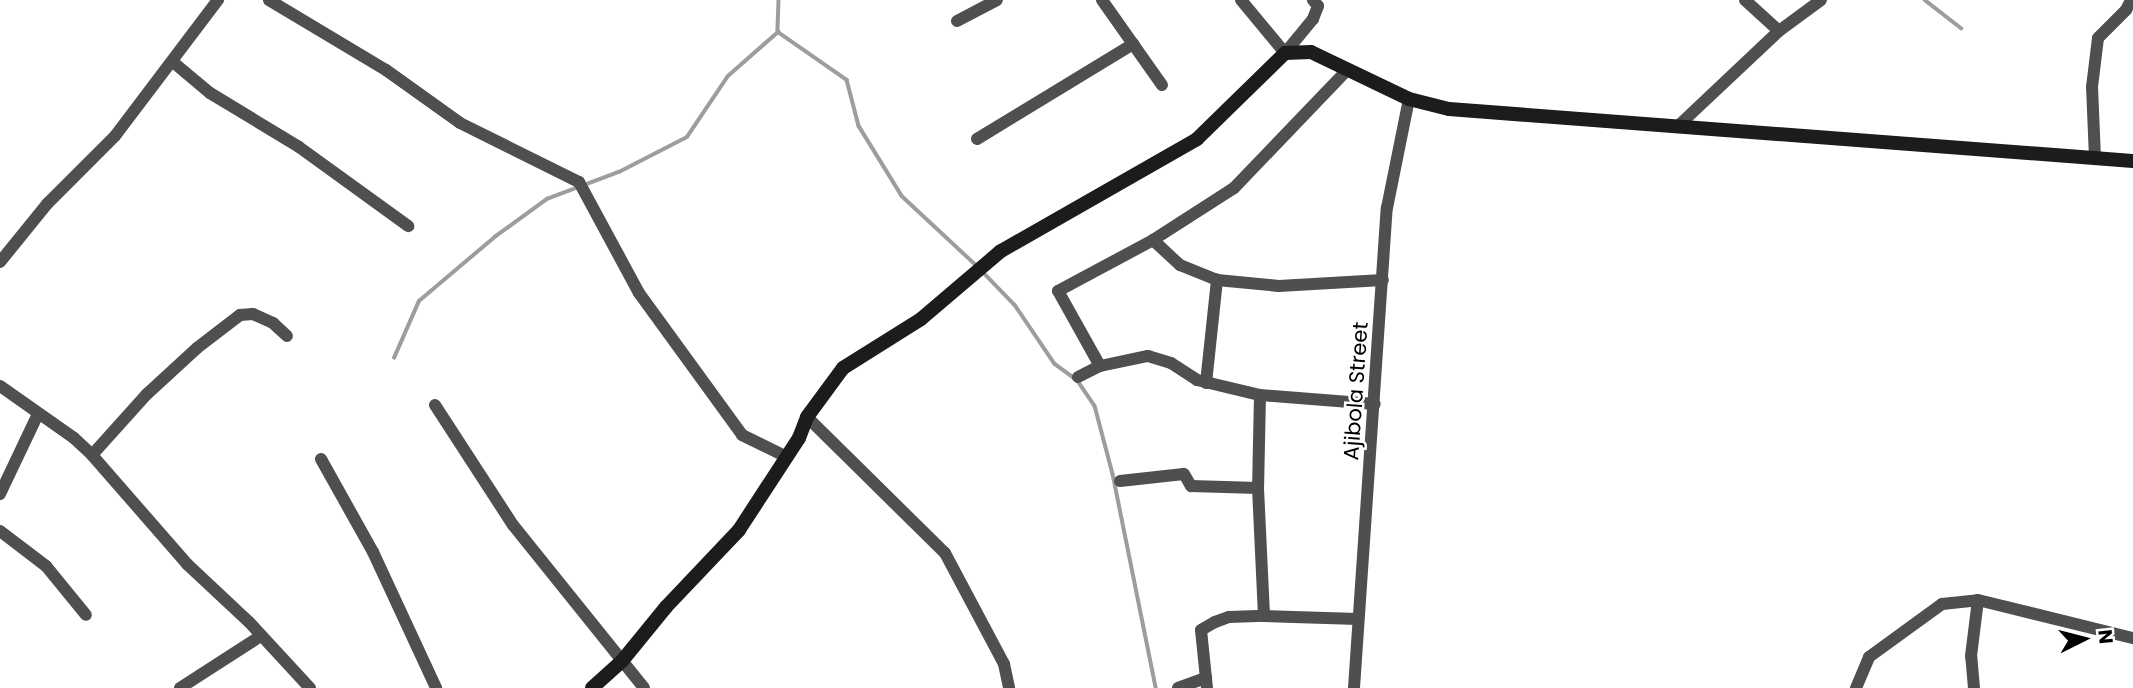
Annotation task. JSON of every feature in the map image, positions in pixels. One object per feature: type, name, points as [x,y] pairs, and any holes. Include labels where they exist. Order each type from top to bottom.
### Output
[{"type":"street","points":[[269,0],[386,70],[460,123],[582,186],[639,293],[742,435],[785,456]]},
{"type":"street","points":[[957,21],[997,0]]},
{"type":"street","points":[[1102,0],[1162,85]]},
{"type":"street","points":[[1241,0],[1285,53]]},
{"type":"street","points":[[592,688],[622,661],[666,607],[739,530],[799,438],[807,417],[843,368],[921,319],[985,263],[1197,139],[1285,53],[1313,19],[1318,6],[1314,0]]},
{"type":"street","points":[[1745,0],[1779,31]]},
{"type":"street","points":[[1677,127],[1779,31],[1821,0]]},
{"type":"street","points":[[2095,158],[2092,87],[2098,37],[2126,10],[2131,0]]},
{"type":"street","points":[[0,262],[47,204],[115,136],[173,62],[213,2]]},
{"type":"street","points":[[977,139],[1133,44]]},
{"type":"street","points":[[1285,53],[1311,52],[1409,99],[1458,110],[2133,162]]},
{"type":"street","points":[[173,62],[210,93],[299,147],[408,226]]},
{"type":"street","points":[[1100,366],[1058,291],[1153,240],[1244,180],[1347,70]]},
{"type":"street","name":"Ajibola Street","points":[[1354,688],[1387,208],[1409,99]]},
{"type":"street","points":[[1153,240],[1180,265],[1217,280],[1279,286],[1383,280]]},
{"type":"street","points":[[1206,383],[1217,280]]},
{"type":"street","points":[[92,455],[147,394],[197,348],[240,315],[253,314],[273,323],[287,336]]},
{"type":"street","points":[[1078,377],[1100,366],[1148,356],[1171,363],[1206,383],[1260,395],[1375,404]]},
{"type":"street","points":[[0,386],[74,438],[92,455],[171,546],[249,622],[259,637],[310,688]]},
{"type":"street","points":[[1260,395],[1258,488],[1264,617]]},
{"type":"street","points":[[435,405],[513,525],[644,688]]},
{"type":"street","points":[[0,495],[38,414]]},
{"type":"street","points":[[807,417],[945,553],[1004,664],[1009,688]]},
{"type":"street","points":[[321,459],[373,552],[436,688]]},
{"type":"street","points":[[1121,481],[1184,474],[1191,486],[1258,488]]},
{"type":"street","points":[[0,531],[46,566],[86,615]]},
{"type":"street","points":[[1974,688],[1970,656],[1978,600]]},
{"type":"street","points":[[1856,688],[1869,657],[1942,604],[1978,600],[2133,638]]},
{"type":"street","points":[[1178,688],[1207,683],[1202,630],[1229,617],[1358,619]]},
{"type":"street","points":[[180,688],[259,637]]},
{"type":"waterway","points":[[779,0],[778,32],[847,80],[859,126],[902,196],[976,265]]},
{"type":"waterway","points":[[1925,0],[1961,28]]},
{"type":"waterway","points":[[394,358],[419,301],[496,236],[547,199],[619,172],[687,137],[728,76],[778,32]]},
{"type":"waterway","points":[[982,271],[1015,305],[1055,364],[1078,381],[1095,406],[1113,474],[1156,688]]}]
